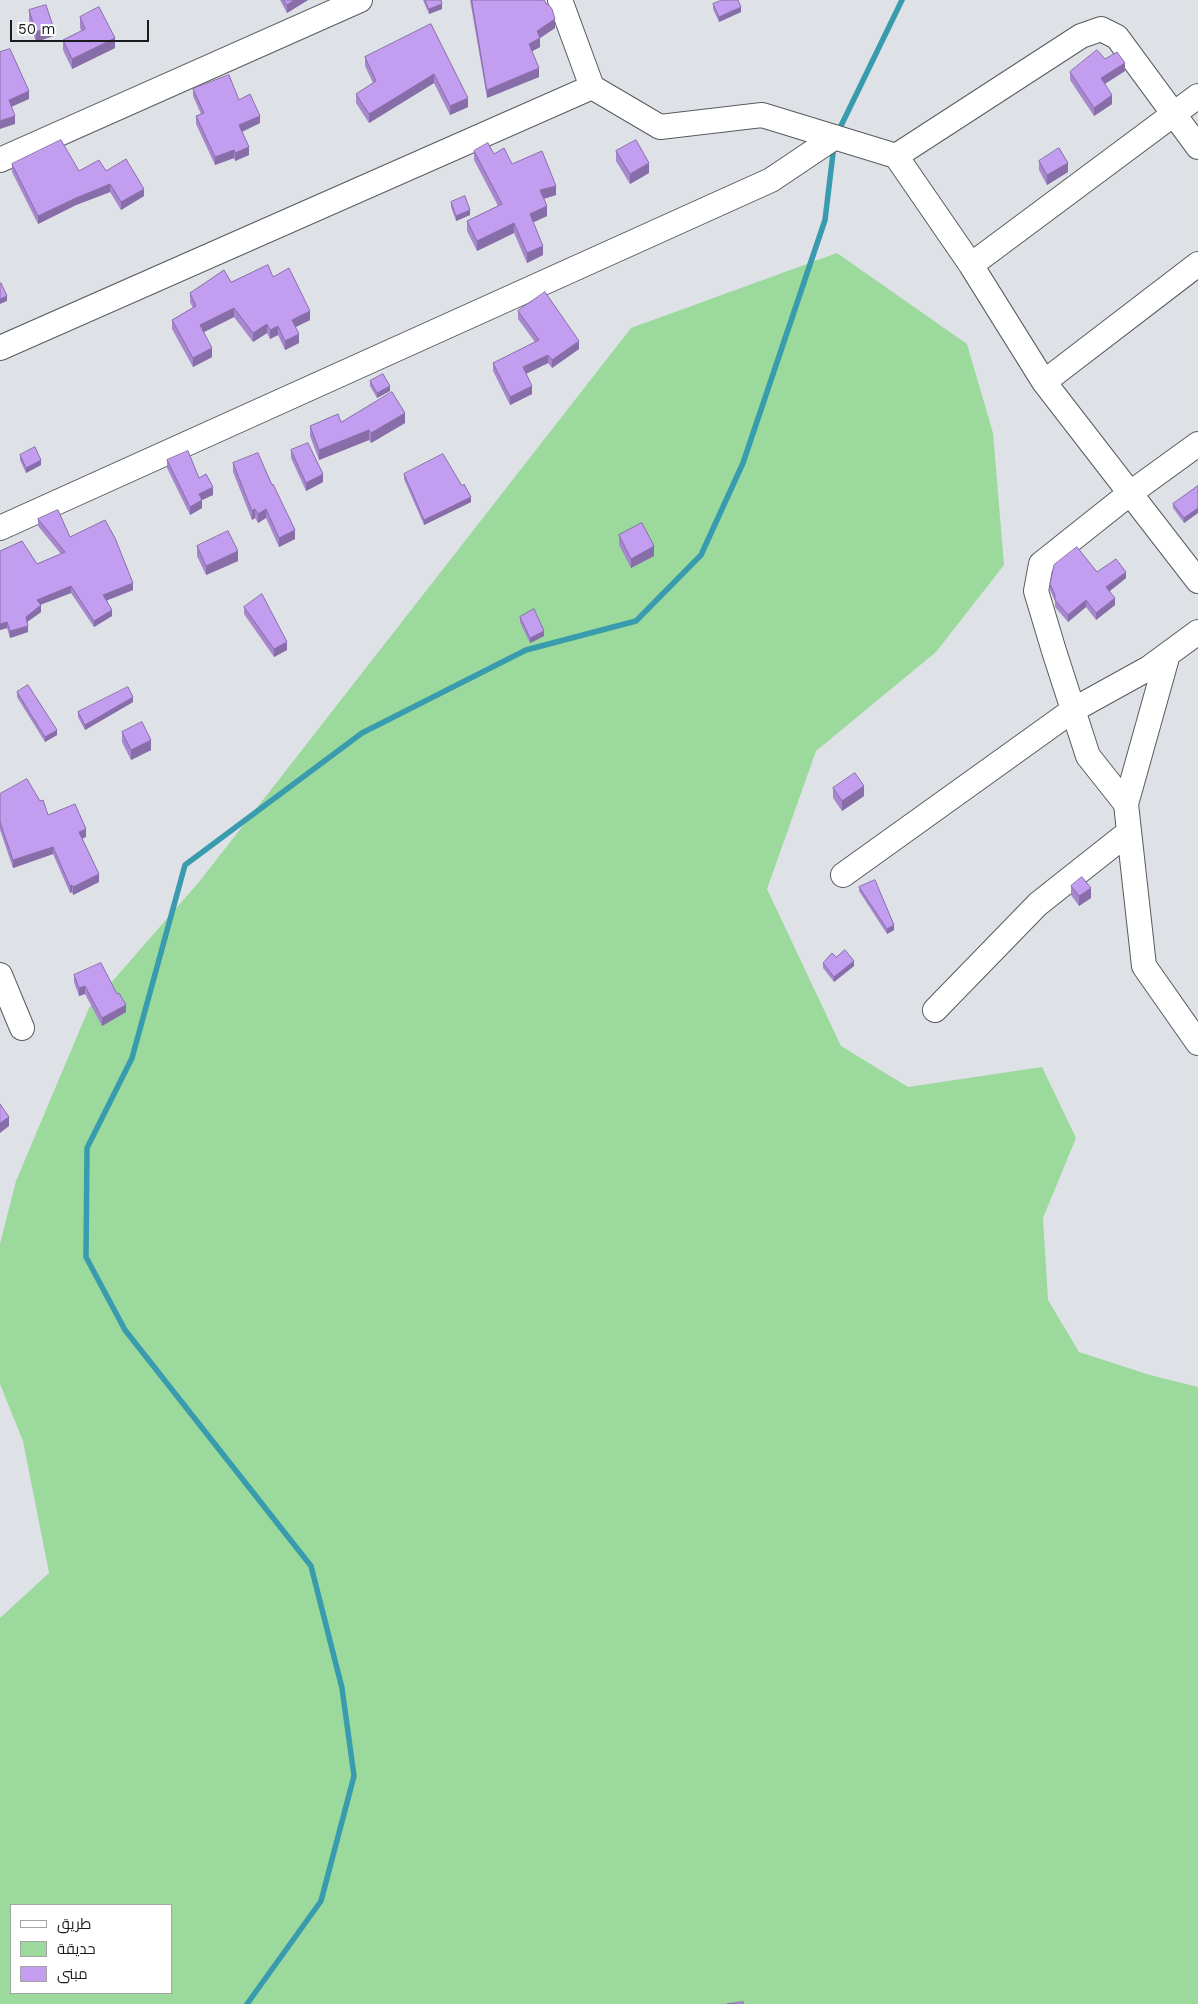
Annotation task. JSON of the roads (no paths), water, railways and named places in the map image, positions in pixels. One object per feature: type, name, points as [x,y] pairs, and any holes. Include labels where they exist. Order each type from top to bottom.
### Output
[{"type":"street","points":[[0,160],[360,0]]},
{"type":"street","points":[[560,0],[592,87],[660,127],[762,115],[896,156],[971,265],[1044,382],[1198,581]]},
{"type":"street","points":[[896,156],[1081,36],[1101,29],[1117,38],[1198,148]]},
{"type":"street","points":[[0,348],[592,87]]},
{"type":"street","points":[[971,265],[1198,96]]},
{"type":"street","points":[[0,528],[771,180],[835,138]]},
{"type":"street","points":[[1044,382],[1198,264]]},
{"type":"street","points":[[1126,804],[1088,756],[1036,591],[1041,564],[1129,494],[1198,444]]},
{"type":"street","points":[[843,875],[1073,710],[1149,668],[1198,632]]},
{"type":"street","points":[[1168,654],[1126,804],[1144,966],[1198,1043]]},
{"type":"street","points":[[935,1010],[1038,904],[1129,832]]},
{"type":"street","points":[[0,976],[22,1028]]},
{"type":"waterway","points":[[838,132],[902,0]]},
{"type":"waterway","points":[[247,2004],[321,1901],[354,1776],[342,1688],[311,1566],[125,1330],[86,1257],[87,1148],[132,1058],[185,865],[362,733],[526,650],[636,621],[701,555],[743,463],[825,220],[834,145]]}]
